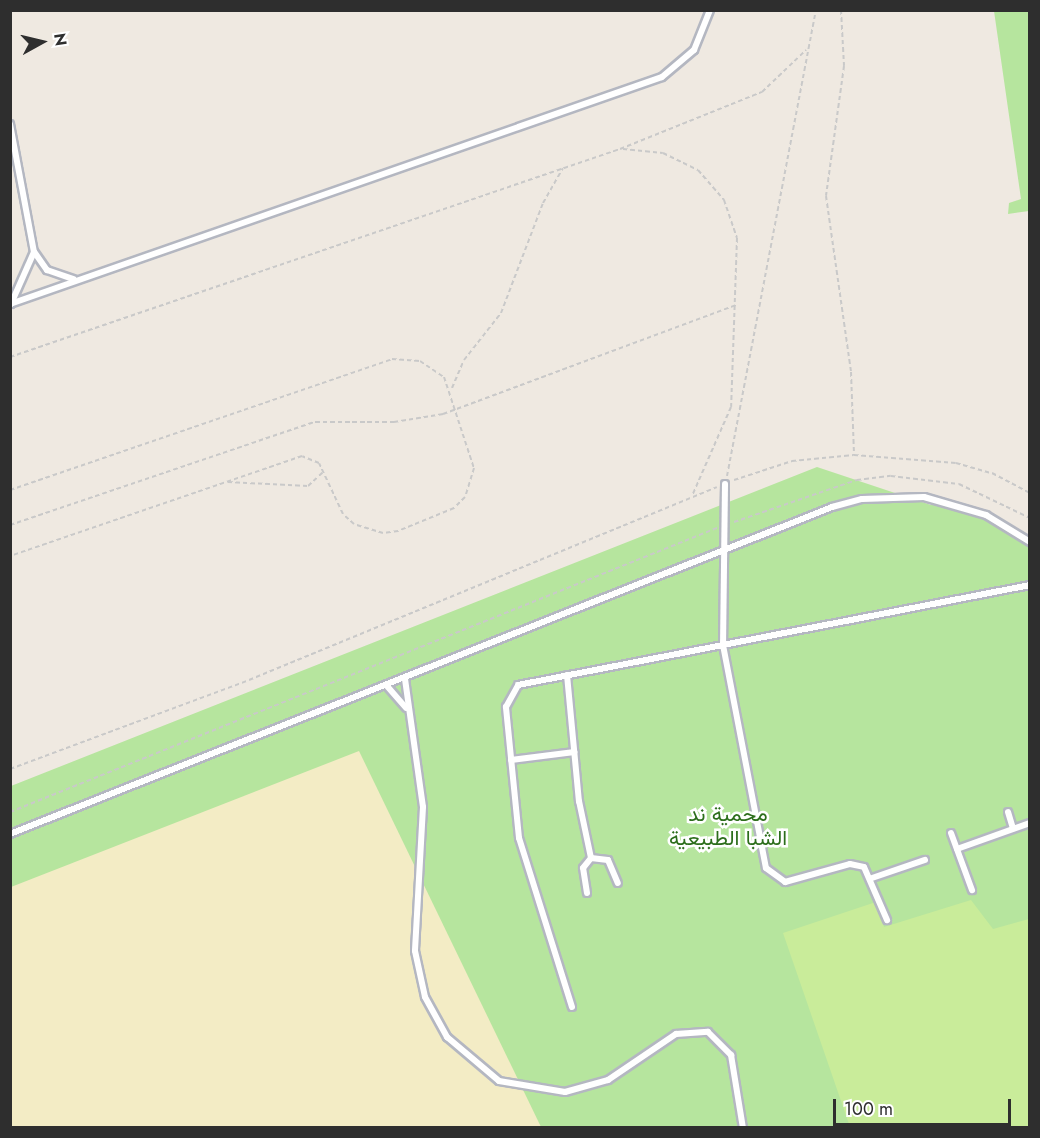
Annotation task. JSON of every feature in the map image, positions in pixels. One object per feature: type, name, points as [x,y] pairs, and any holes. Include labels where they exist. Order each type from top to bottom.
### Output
[{"type":"lane","points":[[11,304],[662,77],[694,50],[710,10]]},
{"type":"lane","points":[[10,124],[34,252],[47,270],[78,279]]},
{"type":"lane","points":[[11,304],[34,252]]},
{"type":"lane","points":[[725,484],[721,550],[723,645],[766,868],[785,882],[857,864],[872,878],[887,920]]},
{"type":"lane","points":[[10,834],[405,679],[832,507],[892,496],[954,503],[1029,542]]},
{"type":"lane","points":[[572,1007],[523,858],[511,759],[510,694],[523,683],[1029,585]]},
{"type":"lane","points":[[567,675],[574,752],[591,858],[583,868],[587,893]]},
{"type":"lane","points":[[405,679],[406,708],[423,807],[415,951],[425,996],[447,1037],[499,1081],[565,1092],[608,1080],[676,1034],[708,1032],[731,1054],[743,1128]]},
{"type":"lane","points":[[387,686],[406,708]]},
{"type":"lane","points":[[511,759],[574,752]]},
{"type":"lane","points":[[1008,812],[1013,828]]},
{"type":"lane","points":[[957,849],[1029,823]]},
{"type":"lane","points":[[951,832],[972,890]]},
{"type":"lane","points":[[591,858],[608,860],[618,882]]},
{"type":"lane","points":[[872,878],[925,860]]},
{"type":"path","points":[[725,484],[806,50],[816,10]]},
{"type":"path","points":[[841,10],[844,66],[826,196],[851,372],[854,455]]},
{"type":"path","points":[[10,357],[620,149],[762,92],[806,50]]},
{"type":"path","points":[[620,149],[672,156],[713,184],[737,238],[731,407],[692,496]]},
{"type":"path","points":[[452,388],[464,360],[501,313],[543,203],[563,167]]},
{"type":"path","points":[[10,525],[315,422],[410,421],[459,409],[736,305]]},
{"type":"path","points":[[10,490],[392,359],[420,361],[452,388],[474,468],[465,497],[441,516],[398,531],[368,530],[343,514],[319,463],[302,456],[10,556]]},
{"type":"path","points":[[10,769],[249,680],[692,496],[792,461],[854,455],[956,463],[992,473],[1029,493]]},
{"type":"path","points":[[225,482],[308,486],[323,472]]},
{"type":"path","points":[[10,812],[722,527],[856,480],[891,476],[959,484],[1029,518]]},
{"type":"green space","points":[[994,11],[1029,11],[1029,211],[1008,214],[1009,203],[1021,199]]},
{"type":"green space","name":"محمية ند الشبا الطبيعية","points":[[817,467],[931,505],[954,503],[1029,538],[1029,1127],[11,1128],[11,786]]},
{"type":"green space","points":[[971,900],[993,929],[1029,919],[1029,1127],[850,1127],[783,933],[876,902],[884,927]]},
{"type":"sand","points":[[359,751],[541,1127],[11,1128],[11,887]]}]
